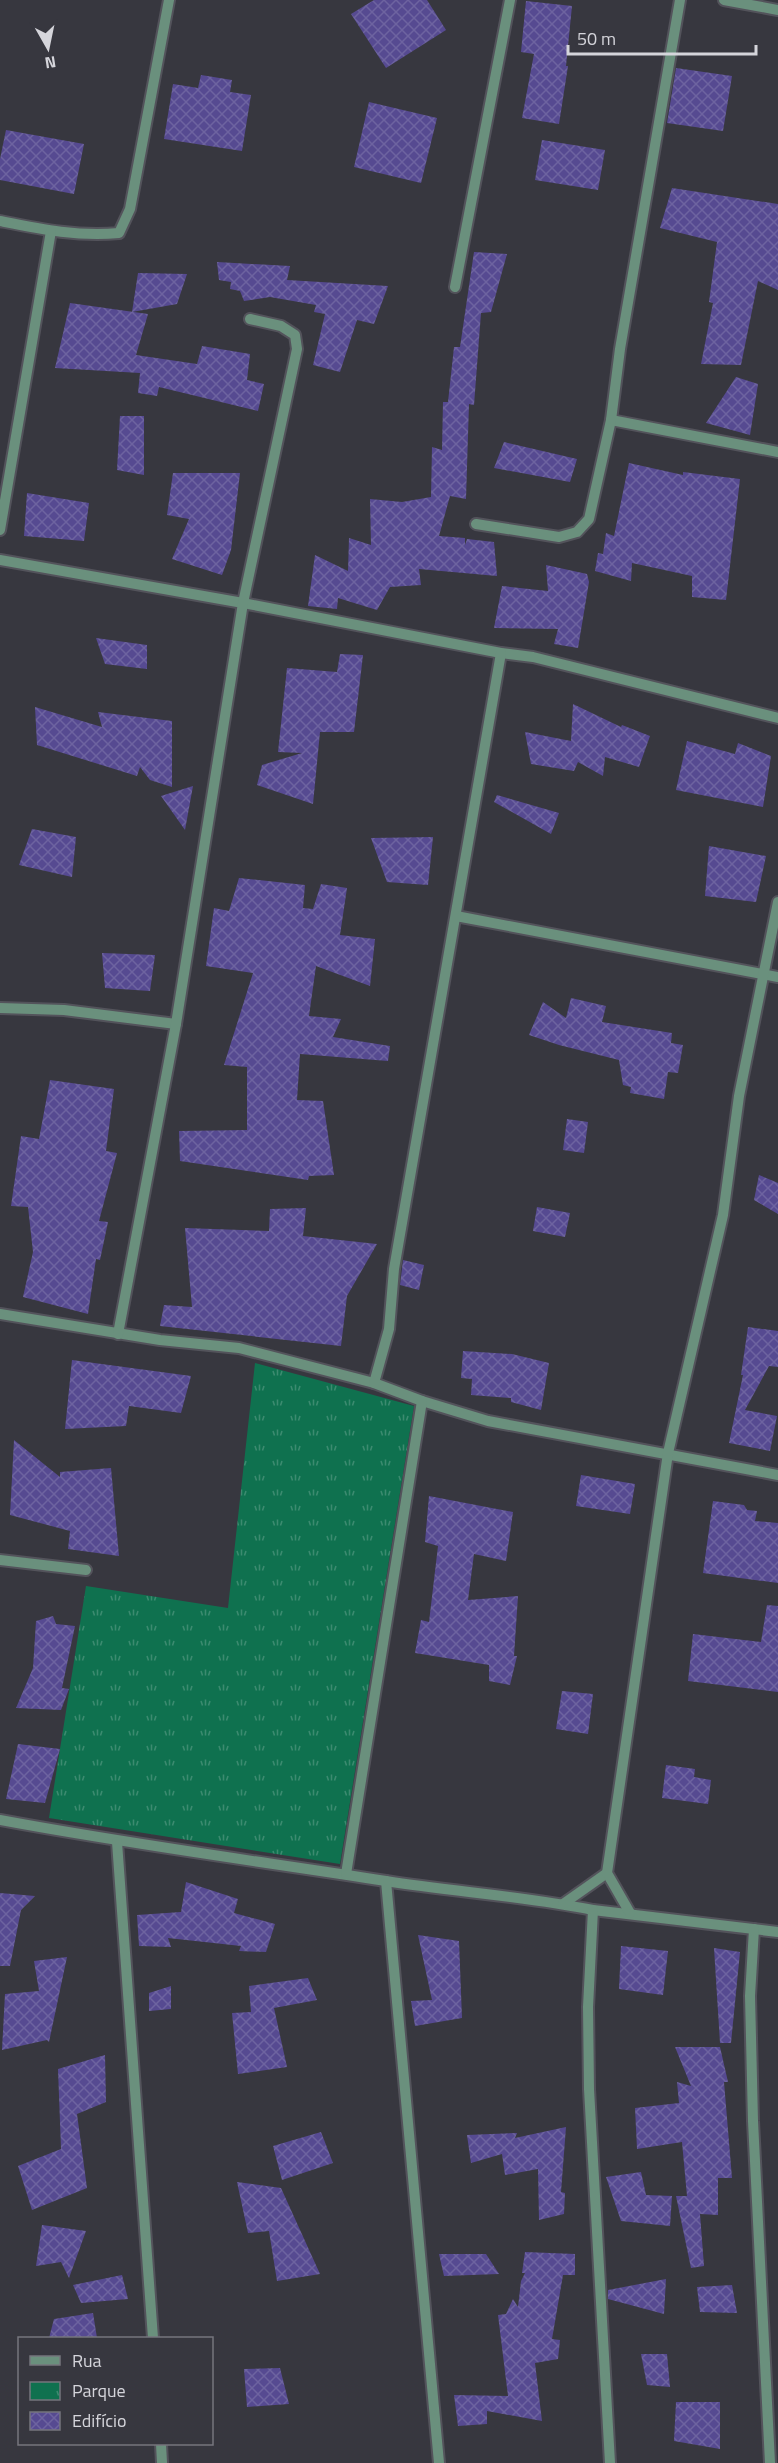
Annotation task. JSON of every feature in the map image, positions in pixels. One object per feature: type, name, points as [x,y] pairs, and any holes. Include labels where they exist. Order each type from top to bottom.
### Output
[{"type":"street","points":[[0,221],[51,231],[94,235],[119,233],[130,209],[169,0]]},
{"type":"street","points":[[455,287],[510,0]]},
{"type":"street","points":[[476,524],[559,537],[577,532],[589,519],[611,420],[620,349],[681,0]]},
{"type":"street","points":[[724,0],[778,10]]},
{"type":"street","points":[[0,530],[51,231]]},
{"type":"street","points":[[118,1334],[176,1024],[243,603],[297,349],[295,335],[281,326],[250,319]]},
{"type":"street","points":[[611,420],[778,452]]},
{"type":"street","points":[[0,560],[533,657],[778,718]]},
{"type":"street","points":[[374,1383],[389,1329],[394,1269],[501,653]]},
{"type":"street","points":[[630,1913],[607,1873],[668,1452],[723,1215],[740,1096],[778,902]]},
{"type":"street","points":[[456,916],[778,977]]},
{"type":"street","points":[[0,1008],[64,1010],[176,1024]]},
{"type":"street","points":[[0,1314],[118,1334],[239,1348],[374,1383],[422,1401],[488,1421],[668,1452],[778,1475]]},
{"type":"street","points":[[346,1874],[422,1401]]},
{"type":"street","points":[[0,1560],[86,1570]]},
{"type":"street","points":[[0,1820],[117,1842],[386,1881],[593,1910],[778,1932]]},
{"type":"street","points":[[117,1842],[153,2337]]},
{"type":"street","points":[[563,1904],[607,1873]]},
{"type":"street","points":[[386,1881],[438,2463]]},
{"type":"street","points":[[593,1910],[588,2007],[589,2089],[610,2463]]},
{"type":"street","points":[[754,1929],[750,1996],[753,2121],[770,2463]]},
{"type":"street","points":[[161,2445],[162,2463]]},
{"type":"green space","points":[[255,1363],[414,1406],[340,1864],[49,1818],[86,1586],[228,1608]]},
{"type":"building","points":[[374,0],[427,0],[446,30],[386,68],[351,14]]},
{"type":"building","points":[[526,1],[572,6],[566,66],[568,66],[559,124],[522,118],[534,54],[521,52]]},
{"type":"building","points":[[676,68],[732,76],[723,131],[667,123]]},
{"type":"building","points":[[201,75],[232,80],[230,92],[251,95],[242,151],[164,139],[173,84],[198,88]]},
{"type":"building","points":[[369,102],[437,118],[421,183],[354,167]]},
{"type":"building","points":[[6,130],[84,144],[74,194],[0,180],[0,159]]},
{"type":"building","points":[[542,140],[605,150],[598,190],[535,180]]},
{"type":"building","points":[[672,188],[778,204],[778,290],[758,281],[741,365],[701,364],[713,303],[709,302],[717,242],[660,228]]},
{"type":"building","points":[[474,252],[507,254],[491,312],[481,313],[474,405],[469,404],[466,499],[450,496],[439,536],[465,538],[465,545],[467,539],[494,542],[497,576],[419,569],[421,585],[390,587],[377,610],[338,598],[337,609],[308,606],[315,555],[348,571],[349,538],[371,545],[370,499],[402,502],[431,497],[432,447],[442,450],[443,402],[448,402],[454,347],[460,347]]},
{"type":"building","points":[[217,262],[290,266],[287,280],[388,286],[374,324],[357,320],[340,372],[313,365],[325,314],[314,312],[316,305],[270,297],[244,301],[240,291],[230,289],[231,282],[219,280]]},
{"type":"building","points":[[138,273],[187,274],[177,304],[132,312]]},
{"type":"building","points":[[70,303],[148,314],[136,355],[197,364],[202,346],[250,354],[247,380],[264,384],[258,411],[159,387],[157,396],[138,393],[140,373],[55,368]]},
{"type":"building","points":[[736,377],[758,384],[750,435],[706,423]]},
{"type":"building","points":[[120,416],[144,416],[144,475],[117,470]]},
{"type":"building","points":[[504,442],[577,459],[570,482],[494,468]]},
{"type":"building","points":[[629,463],[683,475],[683,472],[740,479],[726,600],[692,597],[692,576],[632,563],[631,581],[595,571],[598,553],[603,554],[606,533],[614,536]]},
{"type":"building","points":[[173,473],[240,473],[231,550],[222,575],[172,559],[189,519],[167,515]]},
{"type":"building","points":[[27,493],[89,503],[84,541],[24,536]]},
{"type":"building","points":[[546,565],[587,574],[589,582],[578,648],[554,644],[558,629],[494,628],[502,586],[548,591]]},
{"type":"building","points":[[96,638],[147,645],[147,669],[105,664]]},
{"type":"building","points":[[340,654],[363,655],[354,732],[320,732],[313,804],[257,785],[262,765],[302,753],[278,752],[287,668],[337,672]]},
{"type":"building","points":[[573,704],[621,727],[622,725],[650,736],[639,767],[605,757],[603,776],[578,762],[574,771],[531,764],[525,732],[571,741]]},
{"type":"building","points":[[35,707],[102,727],[98,712],[172,721],[172,787],[150,780],[140,767],[137,776],[37,745]]},
{"type":"building","points":[[687,741],[735,754],[738,743],[771,756],[763,807],[676,790]]},
{"type":"building","points":[[193,786],[185,830],[161,796]]},
{"type":"building","points":[[497,795],[559,813],[551,834],[494,802]]},
{"type":"building","points":[[32,829],[76,837],[72,877],[19,865]]},
{"type":"building","points":[[433,837],[428,885],[387,882],[371,838]]},
{"type":"building","points":[[709,846],[766,856],[756,902],[705,896]]},
{"type":"building","points":[[239,878],[305,885],[303,908],[313,909],[321,884],[347,888],[340,935],[375,939],[370,986],[316,966],[309,1016],[341,1019],[333,1037],[390,1046],[388,1061],[300,1054],[297,1100],[323,1101],[334,1175],[309,1176],[308,1180],[180,1161],[179,1131],[247,1130],[247,1067],[224,1065],[253,973],[206,966],[214,908],[229,911]]},
{"type":"building","points":[[102,953],[155,955],[150,991],[105,988]]},
{"type":"building","points":[[571,998],[606,1006],[602,1022],[672,1033],[671,1043],[683,1045],[678,1073],[668,1072],[664,1099],[630,1093],[631,1087],[623,1085],[619,1060],[529,1035],[543,1002],[566,1018]]},
{"type":"building","points":[[50,1080],[114,1089],[106,1151],[117,1153],[99,1221],[108,1222],[100,1260],[96,1259],[88,1314],[23,1297],[33,1252],[28,1207],[11,1206],[21,1136],[39,1139]]},
{"type":"building","points":[[567,1119],[588,1122],[584,1153],[563,1150]]},
{"type":"building","points":[[759,1175],[778,1183],[778,1214],[754,1200]]},
{"type":"building","points":[[537,1207],[570,1213],[565,1237],[533,1231]]},
{"type":"building","points":[[306,1208],[303,1236],[377,1244],[347,1296],[341,1346],[160,1326],[164,1305],[192,1307],[185,1228],[269,1231],[270,1209]]},
{"type":"building","points":[[403,1260],[424,1265],[419,1290],[400,1285]]},
{"type":"building","points":[[748,1327],[778,1331],[778,1367],[769,1366],[745,1410],[777,1416],[770,1451],[729,1443],[743,1375],[741,1375]]},
{"type":"building","points":[[463,1351],[512,1354],[549,1363],[541,1410],[511,1402],[511,1398],[471,1395],[472,1379],[461,1378]]},
{"type":"building","points":[[72,1360],[191,1376],[181,1413],[129,1406],[126,1426],[65,1429]]},
{"type":"building","points":[[14,1440],[60,1477],[60,1472],[111,1468],[119,1556],[68,1549],[70,1531],[10,1515]]},
{"type":"building","points":[[581,1475],[635,1484],[630,1514],[576,1506]]},
{"type":"building","points":[[429,1496],[513,1512],[506,1561],[474,1554],[468,1600],[518,1596],[514,1656],[517,1656],[510,1685],[489,1681],[489,1665],[415,1653],[421,1620],[429,1622],[438,1546],[425,1542]]},
{"type":"building","points":[[713,1501],[744,1505],[747,1510],[757,1511],[755,1521],[778,1523],[778,1583],[703,1573]]},
{"type":"building","points":[[767,1605],[778,1606],[778,1692],[688,1681],[693,1634],[761,1642]]},
{"type":"building","points":[[53,1616],[56,1624],[75,1626],[62,1688],[69,1689],[61,1710],[16,1708],[33,1668],[36,1621]]},
{"type":"building","points":[[562,1691],[593,1694],[588,1734],[556,1729]]},
{"type":"building","points":[[18,1744],[60,1749],[45,1803],[6,1799]]},
{"type":"building","points":[[666,1765],[695,1769],[694,1777],[711,1780],[708,1804],[662,1798]]},
{"type":"building","points":[[186,1882],[238,1899],[234,1913],[275,1924],[266,1952],[239,1951],[241,1946],[168,1938],[171,1947],[139,1946],[137,1915],[181,1912]]},
{"type":"building","points":[[0,1893],[35,1896],[21,1910],[10,1966],[0,1966]]},
{"type":"building","points":[[418,1935],[459,1941],[462,2018],[415,2026],[411,2001],[432,2000]]},
{"type":"building","points":[[621,1946],[668,1951],[663,1995],[619,1989]]},
{"type":"building","points":[[714,1948],[740,1952],[731,2043],[720,2043]]},
{"type":"building","points":[[67,1957],[49,2042],[47,2040],[2,2050],[5,1994],[39,1991],[34,1961]]},
{"type":"building","points":[[308,1978],[317,2000],[274,2008],[287,2067],[238,2074],[232,2013],[251,2012],[249,1986]]},
{"type":"building","points":[[171,1986],[171,2009],[149,2011],[149,1993]]},
{"type":"building","points":[[675,2047],[720,2047],[728,2082],[724,2082],[732,2178],[718,2178],[718,2215],[700,2214],[704,2266],[691,2268],[676,2196],[687,2196],[682,2142],[637,2149],[635,2108],[679,2103],[677,2082],[691,2086]]},
{"type":"building","points":[[105,2055],[106,2102],[77,2114],[87,2188],[32,2210],[18,2166],[61,2149],[58,2069]]},
{"type":"building","points":[[566,2127],[561,2192],[565,2193],[564,2214],[539,2220],[538,2169],[505,2175],[502,2154],[471,2163],[467,2135],[517,2133],[515,2138]]},
{"type":"building","points":[[321,2132],[333,2163],[282,2180],[273,2146]]},
{"type":"building","points":[[641,2172],[646,2195],[672,2196],[670,2226],[621,2221],[606,2177]]},
{"type":"building","points":[[237,2182],[281,2188],[320,2274],[277,2281],[269,2231],[248,2233]]},
{"type":"building","points":[[42,2225],[86,2231],[69,2278],[61,2262],[36,2266]]},
{"type":"building","points":[[525,2252],[575,2254],[575,2275],[563,2275],[552,2339],[560,2340],[558,2359],[535,2363],[542,2421],[487,2411],[487,2424],[458,2426],[454,2395],[508,2396],[498,2315],[506,2314],[513,2299],[518,2307],[521,2281],[525,2273],[522,2273]]},
{"type":"building","points":[[439,2254],[486,2254],[499,2274],[444,2276]]},
{"type":"building","points":[[122,2275],[128,2299],[81,2303],[73,2285]]},
{"type":"building","points":[[666,2279],[664,2314],[608,2299],[608,2290]]},
{"type":"building","points":[[732,2285],[737,2313],[700,2312],[697,2287]]},
{"type":"building","points":[[93,2313],[97,2337],[49,2337],[54,2319]]},
{"type":"building","points":[[641,2354],[667,2354],[670,2387],[647,2385]]},
{"type":"building","points":[[280,2368],[289,2404],[247,2407],[244,2369]]},
{"type":"building","points":[[676,2402],[720,2402],[720,2449],[674,2441]]}]
